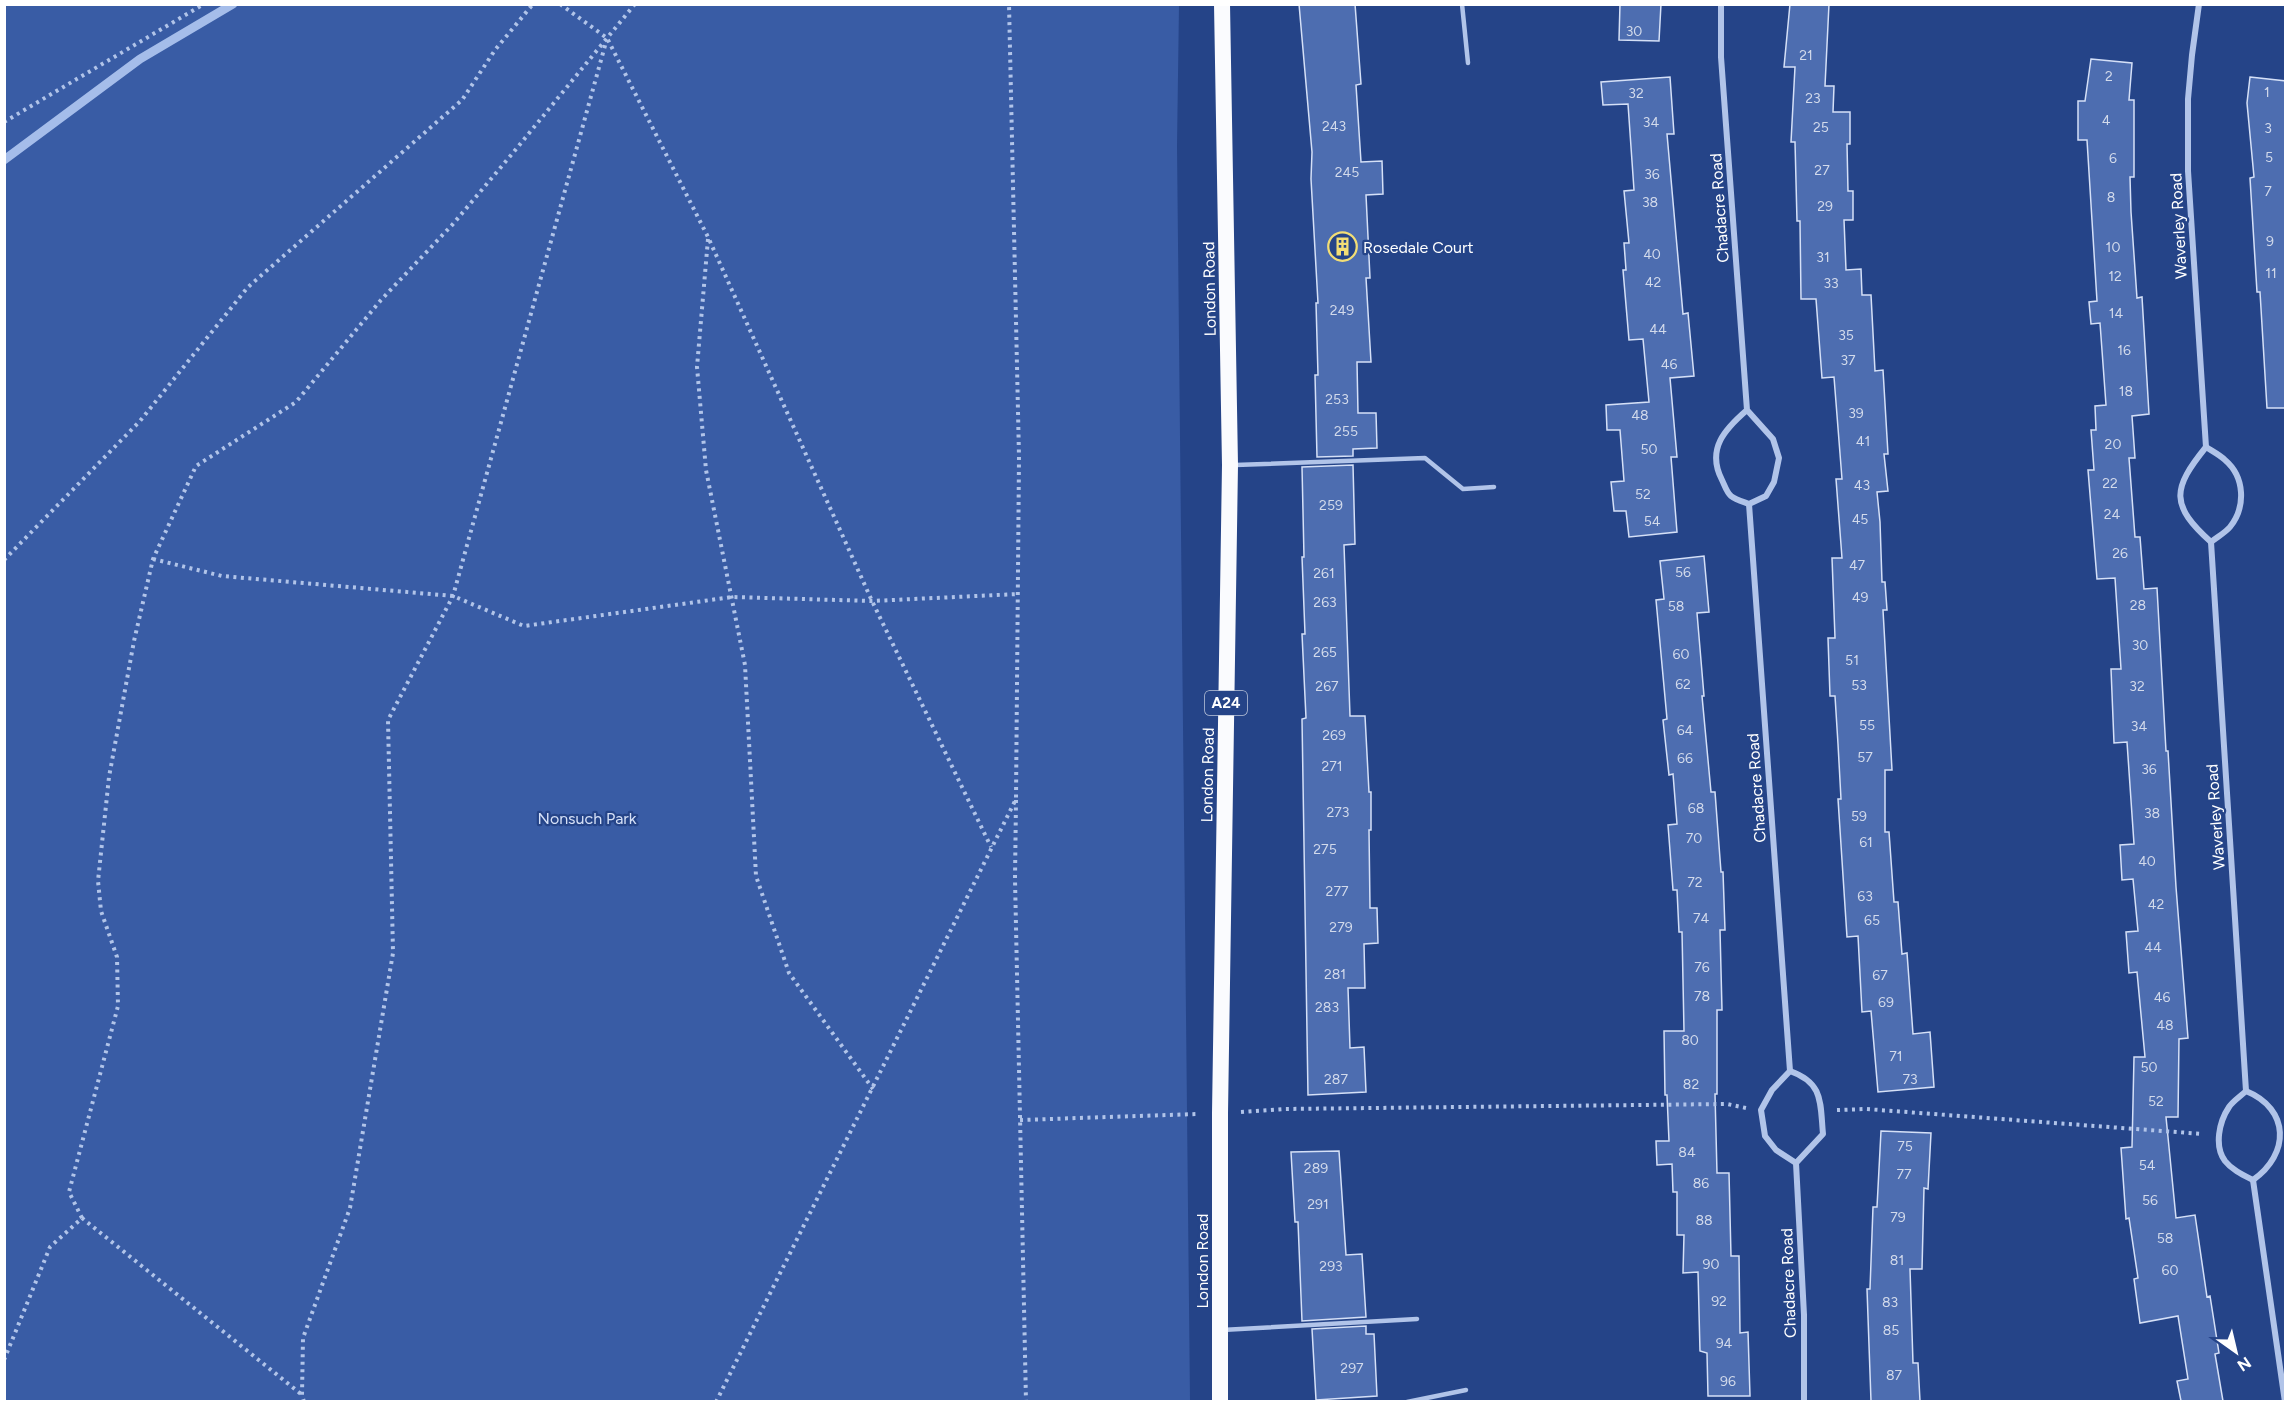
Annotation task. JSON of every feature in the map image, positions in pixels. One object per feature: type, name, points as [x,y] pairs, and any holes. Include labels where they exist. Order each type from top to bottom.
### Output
[{"type":"highway","name":"London Road","points":[[1220,1401],[1220,1113],[1230,465],[1222,4]]},
{"type":"street","name":"Chadacre Road","points":[[1720,4],[1722,68],[1747,410]]},
{"type":"street","name":"Waverley Road","points":[[2199,4],[2190,77],[2188,171],[2206,447]]},
{"type":"street","points":[[1747,410],[1773,439],[1779,458],[1774,482],[1766,496],[1749,504],[1731,496],[1720,477],[1715,462],[1719,440],[1730,425],[1747,410]]},
{"type":"street","points":[[2206,447],[2226,460],[2239,477],[2242,492],[2237,513],[2229,528],[2211,542],[2183,512],[2179,496],[2191,465],[2206,447]]},
{"type":"street","name":"Chadacre Road","points":[[1749,504],[1790,1071]]},
{"type":"street","name":"Waverley Road","points":[[2211,542],[2246,1091]]},
{"type":"street","points":[[1790,1071],[1804,1076],[1819,1092],[1824,1134],[1796,1163],[1776,1150],[1765,1136],[1761,1110],[1772,1090],[1790,1071]]},
{"type":"street","points":[[2246,1091],[2261,1097],[2271,1106],[2279,1118],[2281,1131],[2281,1145],[2274,1161],[2265,1172],[2253,1180],[2237,1172],[2225,1161],[2218,1135],[2229,1107],[2246,1091]]},
{"type":"street","name":"Chadacre Road","points":[[1796,1163],[1804,1315],[1804,1401]]},
{"type":"street","points":[[2253,1180],[2285,1401]]},
{"type":"lane","points":[[1462,4],[1468,63]]},
{"type":"lane","points":[[1230,465],[1425,458],[1462,489],[1494,487]]},
{"type":"lane","points":[[1220,1330],[1418,1319]]},
{"type":"lane","points":[[1407,1401],[1466,1390]]},
{"type":"path","points":[[4,122],[204,4]]},
{"type":"path","points":[[4,560],[140,421],[248,287],[462,100],[495,50],[533,4]]},
{"type":"path","points":[[560,4],[607,38],[708,237],[872,600],[991,848]]},
{"type":"path","points":[[302,1395],[82,1218],[69,1192],[118,1006],[117,957],[101,911],[98,881],[109,777],[134,641],[153,559],[196,465],[296,402],[381,300],[453,224],[635,4]]},
{"type":"path","points":[[1009,4],[1019,457],[1015,879],[1026,1401]]},
{"type":"path","points":[[304,1401],[302,1395],[303,1338],[350,1208],[393,953],[388,720],[453,596],[607,38]]},
{"type":"path","points":[[708,237],[697,367],[706,470],[745,665],[756,876],[789,973],[873,1089]]},
{"type":"path","points":[[153,559],[222,576],[453,596],[524,626],[732,597],[872,600],[1018,594]]},
{"type":"path","points":[[716,1401],[1016,800]]},
{"type":"path","points":[[1020,1120],[1284,1109],[1727,1104],[1761,1110]]},
{"type":"path","points":[[1821,1111],[1866,1109],[2218,1135]]},
{"type":"path","points":[[4,1360],[50,1247],[82,1218]]},
{"type":"green space","name":"Nonsuch Park","points":[[5,4],[1179,5],[1177,146],[1190,1401],[5,1401]]},
{"type":"building","points":[[1299,4],[1355,4],[1361,84],[1356,85],[1361,162],[1382,161],[1383,194],[1366,195],[1370,278],[1366,278],[1371,362],[1357,362],[1358,413],[1376,413],[1377,448],[1353,449],[1353,456],[1317,457],[1315,375],[1318,375],[1316,303],[1318,303],[1311,179],[1312,152]]},
{"type":"building","points":[[1620,4],[1661,4],[1659,41],[1619,40]]},
{"type":"building","points":[[1790,4],[1829,4],[1825,86],[1834,86],[1833,112],[1850,112],[1850,144],[1847,144],[1848,191],[1853,191],[1853,220],[1844,220],[1846,270],[1861,269],[1862,295],[1871,295],[1875,371],[1883,370],[1888,454],[1884,454],[1888,491],[1877,492],[1882,582],[1885,582],[1887,610],[1883,610],[1892,770],[1885,770],[1885,832],[1889,832],[1894,902],[1898,902],[1902,954],[1907,953],[1913,1034],[1930,1032],[1934,1087],[1878,1092],[1871,1011],[1862,1012],[1858,936],[1847,937],[1838,799],[1841,799],[1835,696],[1830,696],[1828,638],[1835,638],[1832,558],[1842,558],[1836,479],[1842,479],[1834,377],[1822,378],[1816,299],[1801,299],[1800,221],[1797,221],[1795,142],[1791,142],[1795,67],[1784,67]]},
{"type":"building","points":[[2091,59],[2132,63],[2129,100],[2134,100],[2134,177],[2130,177],[2131,212],[2137,298],[2142,297],[2149,414],[2132,416],[2135,458],[2129,458],[2135,537],[2140,537],[2144,589],[2157,588],[2166,751],[2168,751],[2188,1038],[2179,1039],[2178,1117],[2166,1117],[2176,1218],[2195,1215],[2207,1297],[2210,1296],[2219,1353],[2215,1354],[2223,1401],[2181,1401],[2177,1381],[2188,1379],[2178,1316],[2140,1323],[2134,1279],[2138,1278],[2129,1218],[2126,1219],[2121,1148],[2132,1147],[2134,1057],[2145,1057],[2137,972],[2129,973],[2126,932],[2138,931],[2133,879],[2122,880],[2120,845],[2134,844],[2127,742],[2114,743],[2111,669],[2121,669],[2115,578],[2097,579],[2088,470],[2094,470],[2091,430],[2096,430],[2095,406],[2106,405],[2100,323],[2091,324],[2089,302],[2097,301],[2087,140],[2078,140],[2078,101],[2085,101]]},
{"type":"building","points":[[1670,77],[1674,134],[1667,134],[1683,314],[1688,313],[1694,376],[1670,378],[1677,457],[1671,457],[1677,532],[1629,537],[1626,511],[1614,511],[1611,482],[1624,481],[1620,430],[1607,430],[1606,405],[1649,402],[1643,339],[1629,340],[1623,270],[1626,270],[1624,243],[1629,243],[1624,191],[1634,190],[1628,104],[1603,105],[1601,82]]},
{"type":"building","points":[[2250,77],[2286,81],[2286,408],[2267,408],[2250,178],[2254,177],[2247,103]]},
{"type":"building","points":[[1353,465],[1355,544],[1344,545],[1350,716],[1365,716],[1369,792],[1371,792],[1370,908],[1377,908],[1378,943],[1364,944],[1365,988],[1348,988],[1350,1048],[1364,1047],[1366,1092],[1308,1095],[1302,719],[1306,718],[1302,634],[1305,634],[1302,467]]},
{"type":"building","points":[[1704,556],[1709,612],[1697,613],[1711,792],[1715,792],[1721,872],[1723,872],[1725,930],[1720,930],[1722,1010],[1717,1010],[1717,1094],[1715,1094],[1717,1173],[1729,1173],[1731,1256],[1739,1256],[1740,1333],[1748,1332],[1750,1396],[1708,1396],[1707,1353],[1700,1351],[1698,1272],[1683,1273],[1684,1235],[1677,1235],[1677,1192],[1673,1192],[1672,1164],[1657,1165],[1656,1141],[1669,1141],[1667,1095],[1665,1095],[1664,1031],[1684,1031],[1682,932],[1679,932],[1677,890],[1673,890],[1668,825],[1677,824],[1673,774],[1669,775],[1663,720],[1667,719],[1656,600],[1664,599],[1660,561]]},
{"type":"building","points":[[1881,1131],[1931,1133],[1928,1189],[1924,1188],[1922,1269],[1910,1269],[1913,1363],[1918,1363],[1920,1401],[1871,1401],[1867,1289],[1870,1289],[1873,1207],[1877,1207]]},
{"type":"building","points":[[1339,1151],[1346,1255],[1362,1254],[1366,1317],[1302,1321],[1298,1222],[1295,1222],[1291,1152]]},
{"type":"building","points":[[1366,1326],[1366,1334],[1374,1334],[1377,1396],[1316,1400],[1312,1329]]},
{"type":"waterway","points":[[4,160],[140,59],[233,4]]},
{"type":"place","name":"Rosedale Court","points":[[1342,247]]}]
